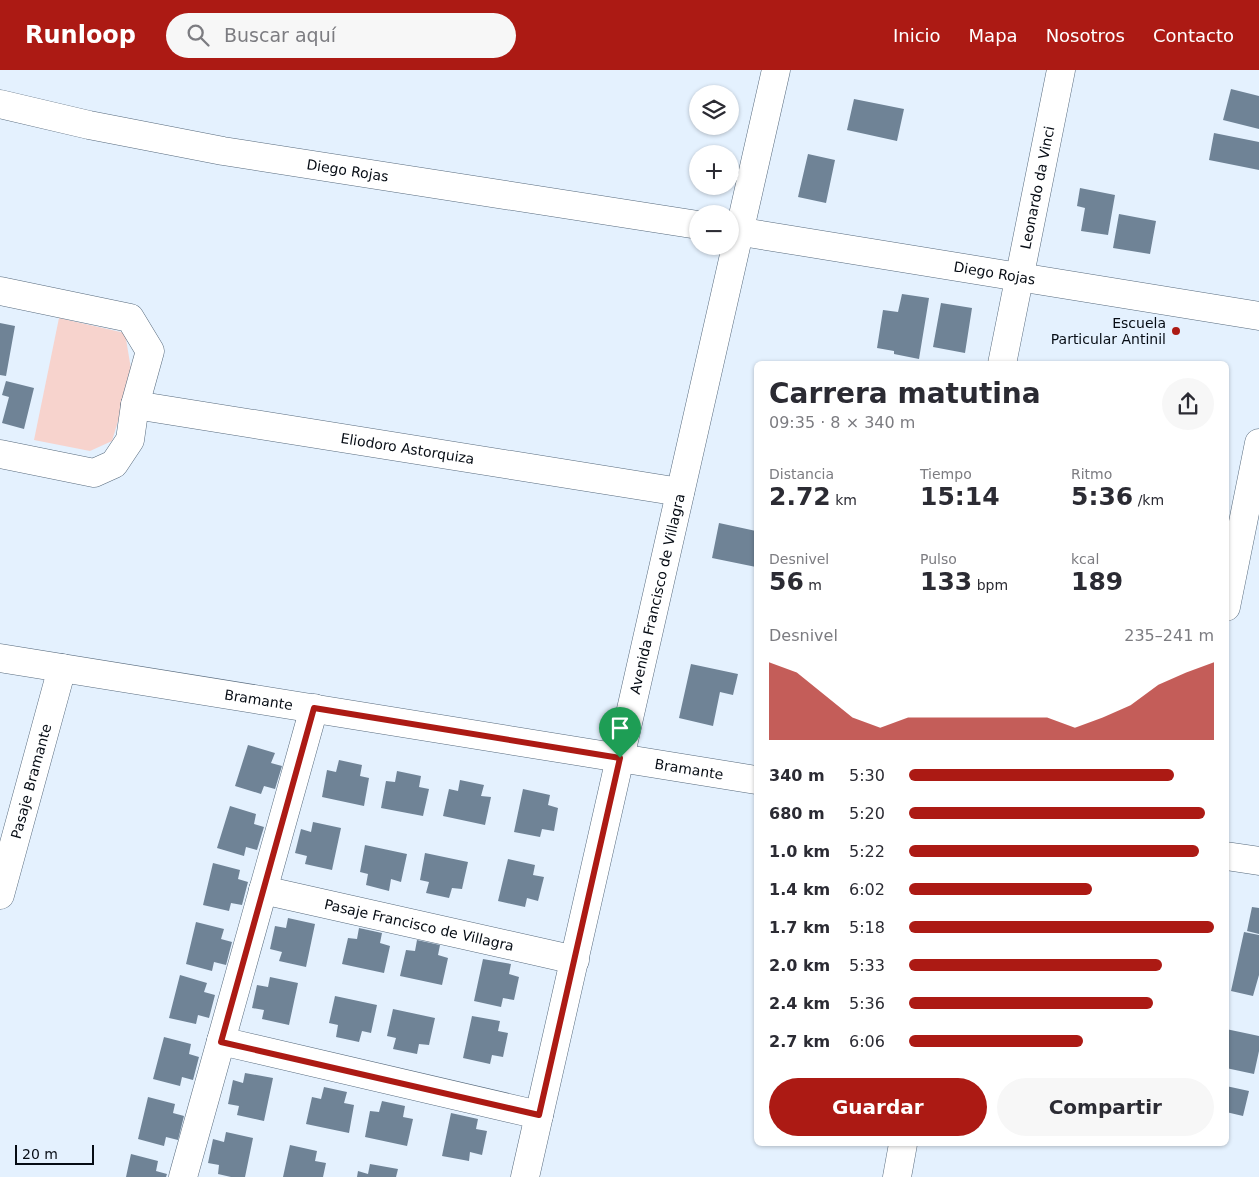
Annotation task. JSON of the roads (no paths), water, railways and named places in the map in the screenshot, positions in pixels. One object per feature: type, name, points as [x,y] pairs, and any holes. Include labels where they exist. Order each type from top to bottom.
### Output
[{"type":"street","name":"Avenida Francisco de Villagra","points":[[739,215],[776,70]]},
{"type":"street","name":"Leonardo da Vinci","points":[[1003,361],[1061,70]]},
{"type":"street","name":"Diego Rojas","points":[[0,104],[89,125],[223,152],[689,224]]},
{"type":"street","name":"Diego Rojas","points":[[739,232],[1259,316]]},
{"type":"street","name":"Avenida Francisco de Villagra","points":[[525,1177],[680,492],[730,255]]},
{"type":"street","points":[[0,291],[130,318],[150,351],[135,405],[130,440],[114,464],[94,473],[0,454]]},
{"type":"street","name":"Eliodoro Astorquiza","points":[[135,405],[680,492]]},
{"type":"street","points":[[1229,592],[1259,444]]},
{"type":"street","name":"Bramante","points":[[0,658],[754,780]]},
{"type":"street","name":"Pasaje Bramante","points":[[0,895],[62,668]]},
{"type":"street","points":[[183,1177],[314,708]]},
{"type":"street","points":[[1229,856],[1259,861]]},
{"type":"street","name":"Pasaje Francisco de Villagra","points":[[264,890],[575,960]]},
{"type":"street","points":[[221,1042],[539,1115]]},
{"type":"street","points":[[897,1177],[903,1146]]},
{"type":"place","name":"Escuela Particular Antinil","points":[[1176,331]]}]
